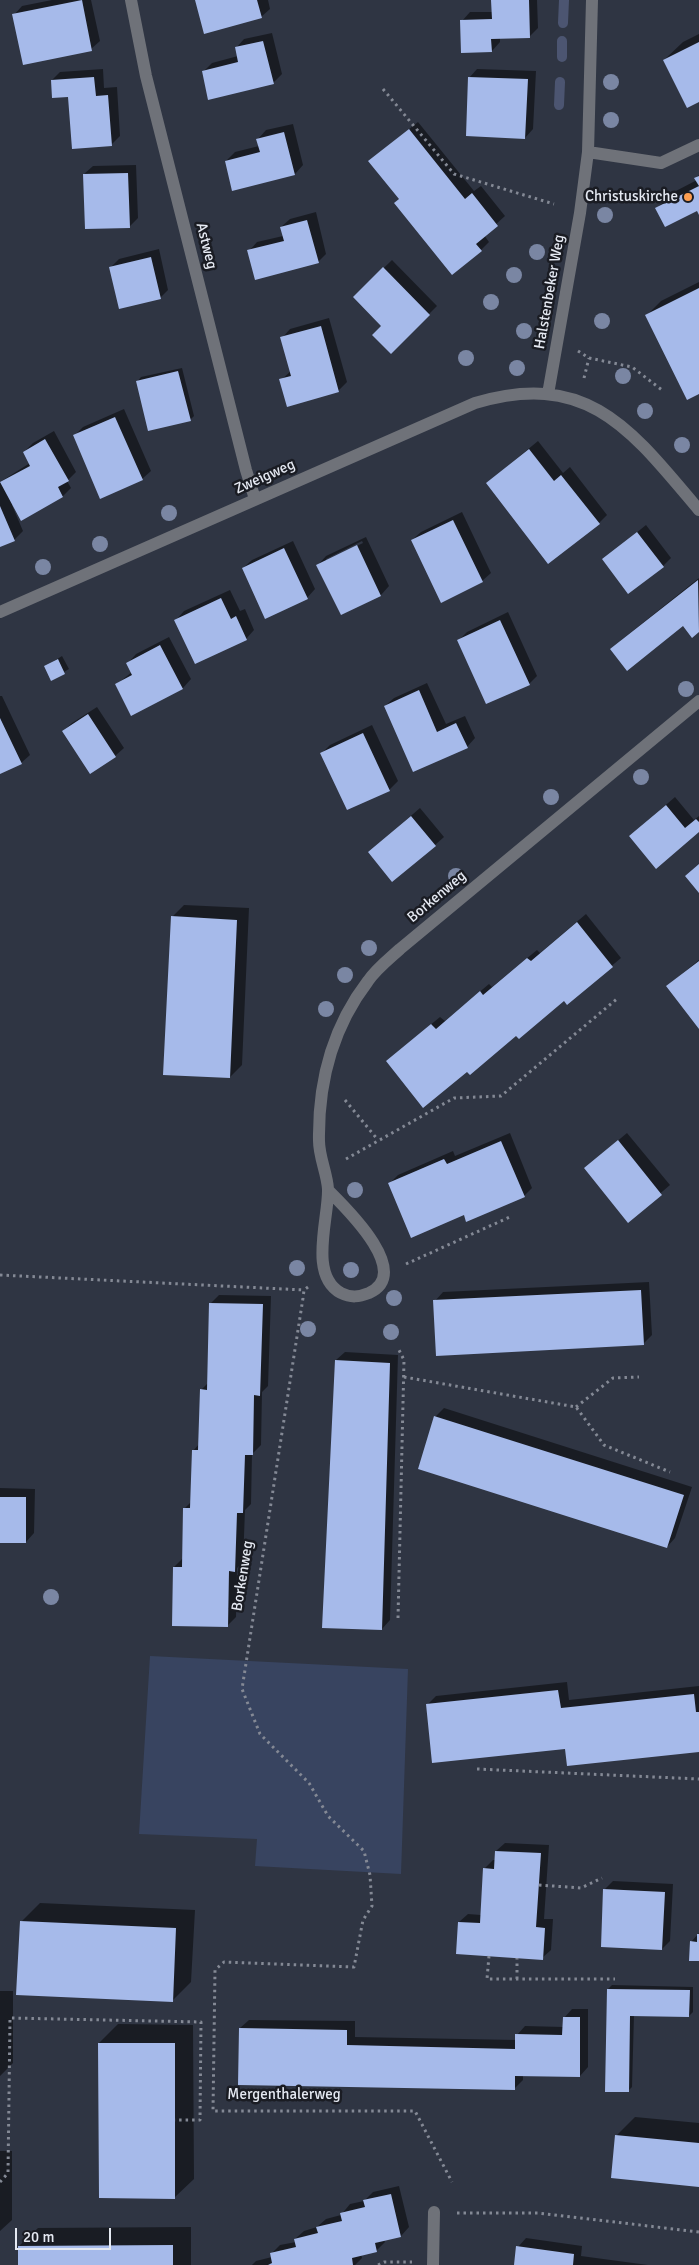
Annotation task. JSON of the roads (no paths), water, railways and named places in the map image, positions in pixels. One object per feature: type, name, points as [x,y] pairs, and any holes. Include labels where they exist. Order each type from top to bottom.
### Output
[{"type":"street","name":"Astweg","points":[[131,0],[146,76],[255,499]]},
{"type":"street","name":"Halstenbeker Weg","points":[[548,394],[580,213],[588,152],[592,0]]},
{"type":"street","points":[[588,152],[661,163],[699,145]]},
{"type":"street","name":"Zweigweg","points":[[0,612],[475,403],[498,396],[520,393],[548,394]]},
{"type":"street","points":[[548,394],[577,400],[599,411],[634,435],[699,510]]},
{"type":"street","name":"Borkenweg","points":[[328,1190],[353,1215],[380,1252],[384,1266],[382,1280],[374,1291],[361,1296],[348,1297],[334,1289],[326,1277],[323,1265],[323,1232],[328,1190],[319,1143],[321,1091],[329,1056],[344,1017],[368,980],[400,949],[699,700]]},
{"type":"street","points":[[434,2212],[434,2264]]},
{"type":"waterway","points":[[563,23],[564,0]]},
{"type":"waterway","points":[[562,41],[562,57]]},
{"type":"waterway","points":[[559,105],[560,82]]},
{"type":"place","name":"Christuskirche","points":[[688,197]]}]
